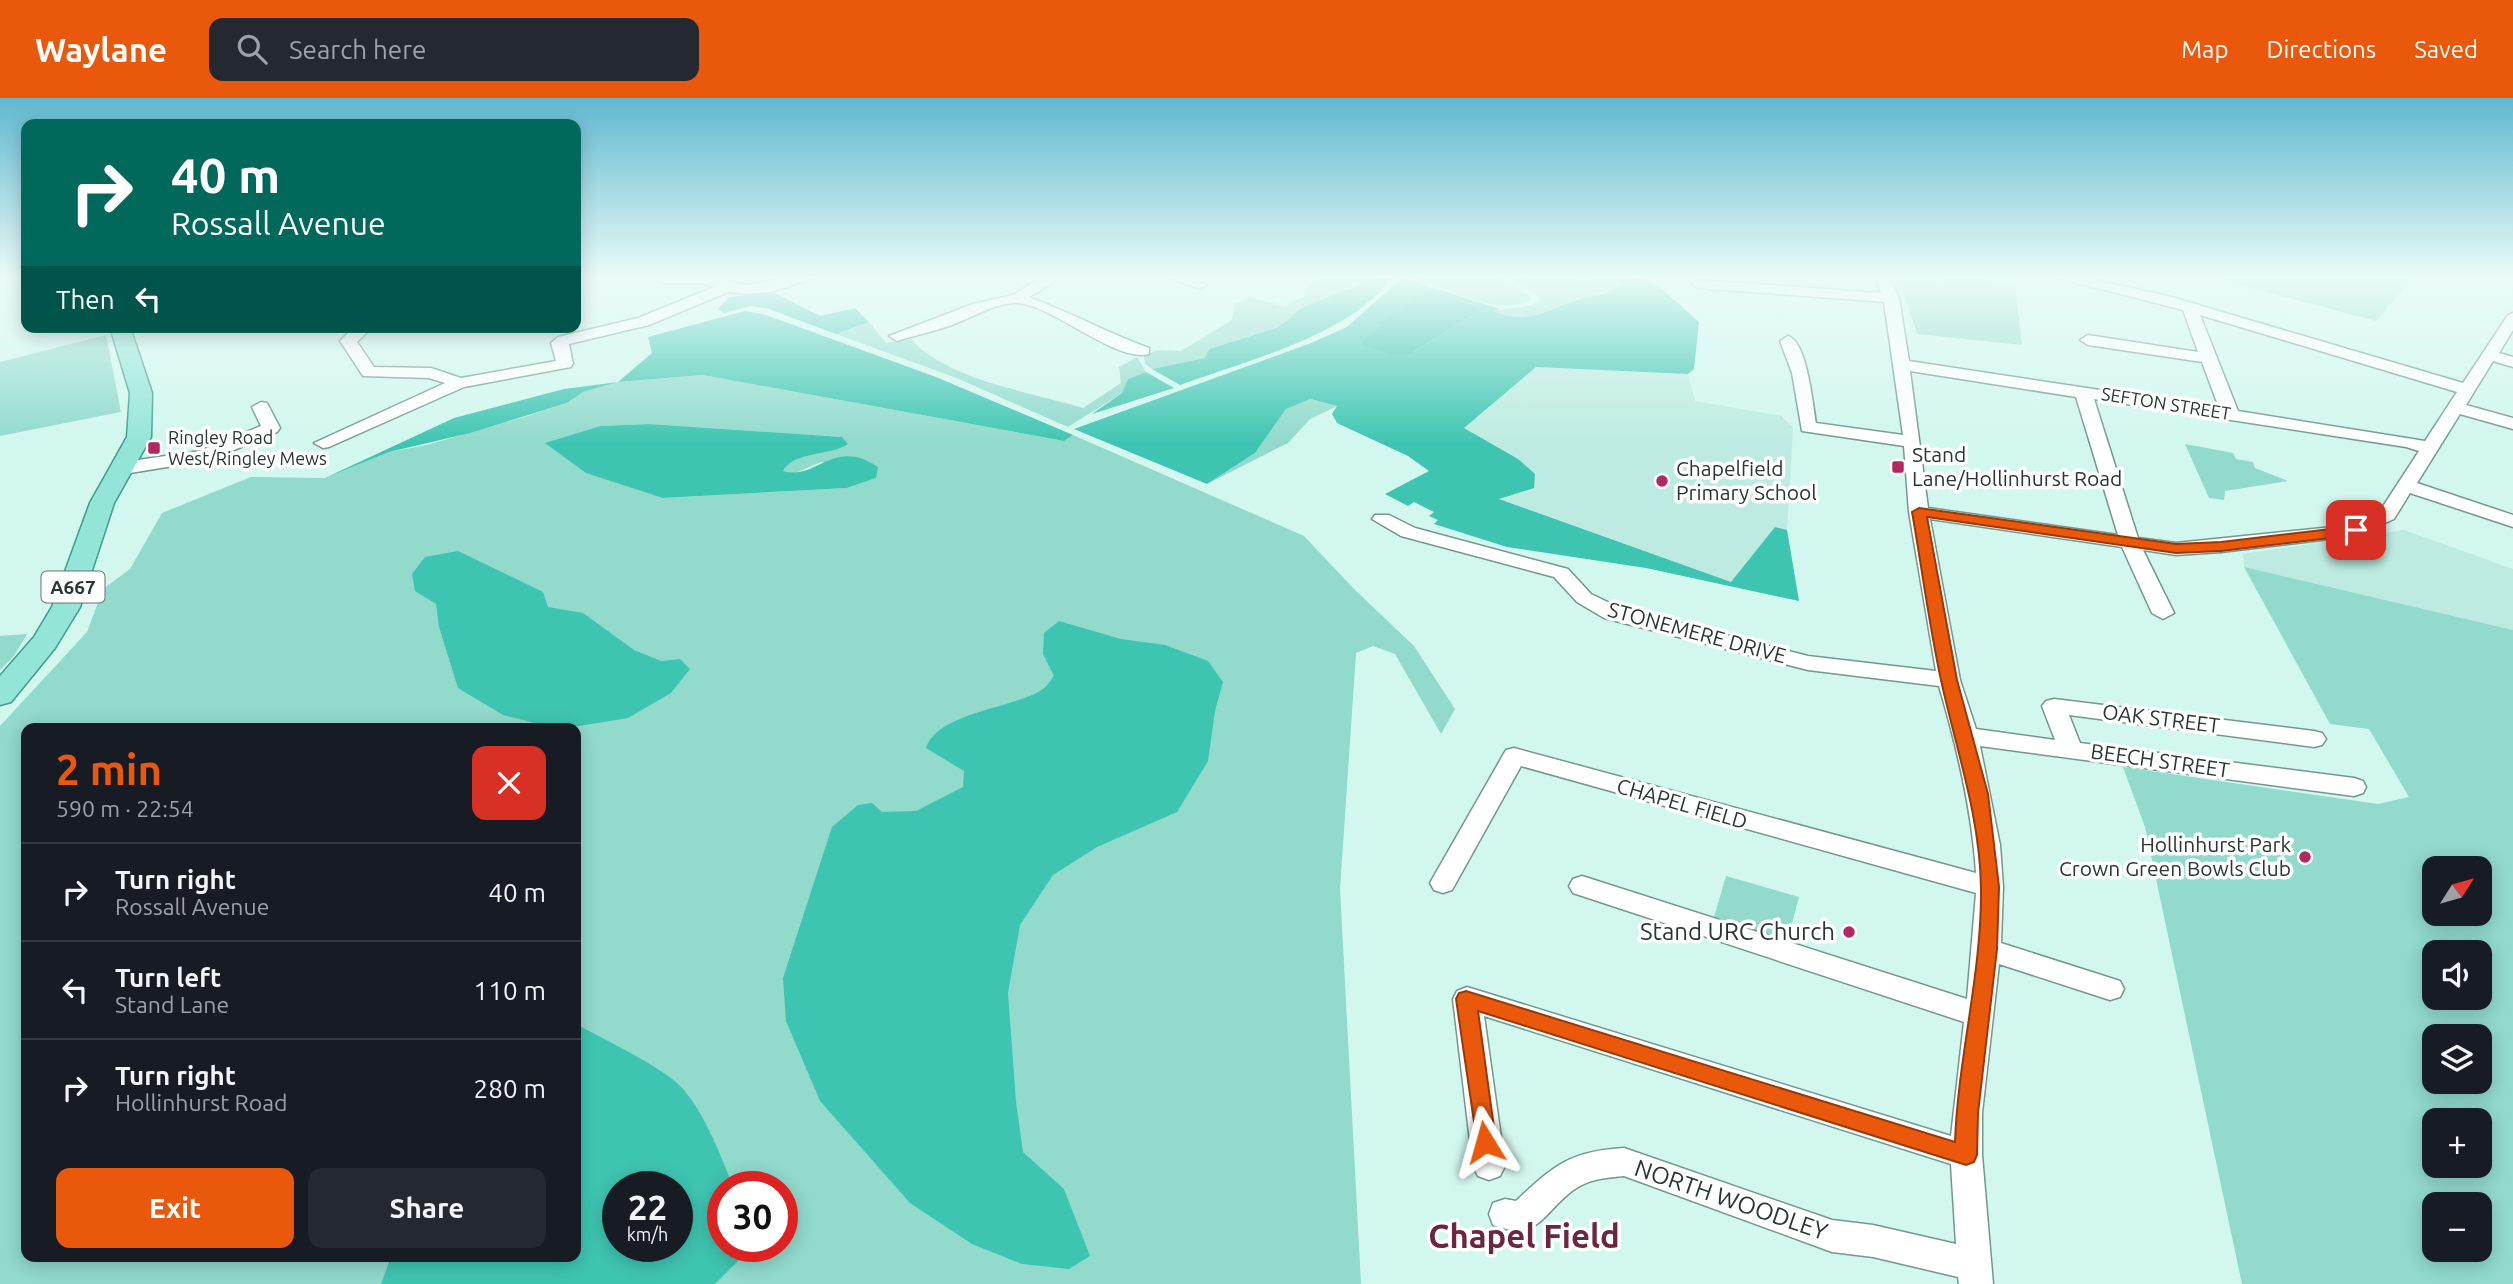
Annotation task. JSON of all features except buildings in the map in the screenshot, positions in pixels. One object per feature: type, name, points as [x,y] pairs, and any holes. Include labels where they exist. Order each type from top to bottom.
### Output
[{"type":"main road","name":"A667","points":[[0,695],[45,642],[66,607],[102,503],[139,437],[141,393],[122,333]]},
{"type":"street","points":[[328,438],[460,383],[572,363],[559,343],[600,332]]},
{"type":"street","points":[[897,336],[910,332]]},
{"type":"street","points":[[1092,332],[1143,351]]},
{"type":"street","points":[[1895,332],[1913,442],[1919,512],[1949,680],[1966,736],[1979,794],[1990,887],[1987,949],[1967,1113],[1966,1155],[1975,1274]]},
{"type":"street","points":[[2198,332],[2230,414]]},
{"type":"street","points":[[2277,332],[2468,390]]},
{"type":"street","points":[[1919,512],[2176,549],[2221,547],[2356,530],[2387,515],[2504,332]]},
{"type":"street","points":[[357,333],[348,341],[369,372],[432,373],[460,383]]},
{"type":"street","points":[[2088,340],[2206,358]]},
{"type":"street","points":[[1788,341],[1800,373],[1808,427],[1913,442]]},
{"type":"street","points":[[2489,355],[2513,362]]},
{"type":"street","name":"SEFTON STREET","points":[[1901,365],[2230,414],[2407,442],[2429,448]]},
{"type":"street","points":[[2083,392],[2130,543],[2163,613]]},
{"type":"street","points":[[124,468],[204,456],[271,428],[261,407]]},
{"type":"street","points":[[2455,407],[2513,424]]},
{"type":"street","points":[[2407,486],[2513,521]]},
{"type":"street","name":"STONEMERE DRIVE","points":[[1382,519],[1408,532],[1561,573],[1584,598],[1612,613],[1808,663],[1949,680]]},
{"type":"street","name":"OAK STREET","points":[[2070,749],[2054,706],[2314,739]]},
{"type":"street","name":"BEECH STREET","points":[[1966,736],[2354,787]]},
{"type":"street","name":"CHAPEL FIELD","points":[[1443,883],[1514,756],[1990,887]]},
{"type":"street","points":[[1582,886],[1979,1015]]},
{"type":"street","points":[[1987,949],[2110,989]]},
{"type":"street","points":[[1489,1166],[1466,999],[1966,1155]]},
{"type":"street","name":"NORTH WOODLEY","points":[[1504,1214],[1522,1217],[1561,1180],[1591,1164],[1624,1162],[1832,1236],[1873,1241],[1975,1274]]},
{"type":"shaded area","points":[[665,332],[814,332],[936,377],[1073,435],[1064,441],[703,375],[618,382],[652,353],[648,337]]},
{"type":"shaded area","points":[[877,332],[886,343],[911,339],[945,365],[967,374],[1083,408],[1121,383],[1119,367],[1137,357],[1146,372],[1128,379],[1122,393],[1068,427],[954,377],[836,334]]},
{"type":"shaded area","points":[[1212,332],[1262,332],[1209,349],[1205,358],[1152,369],[1145,364],[1144,355],[1158,350],[1181,351]]},
{"type":"shaded area","points":[[1262,332],[1320,332],[1264,356],[1180,385],[1152,369],[1205,358],[1209,349]]},
{"type":"shaded area","points":[[1335,332],[1430,332],[1412,353],[1445,332],[1698,332],[1694,369],[1688,374],[1536,367],[1464,428],[1518,459],[1535,474],[1534,488],[1499,499],[1731,582],[1775,527],[1787,530],[1799,601],[1646,568],[1507,547],[1434,524],[1438,520],[1429,516],[1434,512],[1414,502],[1408,506],[1385,494],[1429,471],[1408,456],[1337,423],[1332,414],[1337,406],[1310,399],[1286,409],[1255,453],[1207,484],[1074,429]]},
{"type":"shaded area","points":[[1373,332],[1445,332],[1412,353],[1396,356],[1361,344]]},
{"type":"shaded area","points":[[2021,332],[2022,345],[1917,334]]},
{"type":"shaded area","points":[[106,335],[121,412],[0,436],[0,362]]},
{"type":"shaded area","name":"Chapelfield Primary School","points":[[1536,367],[1688,374],[1695,401],[1782,416],[1793,428],[1787,530],[1799,601],[1731,582],[1498,499],[1464,428]]},
{"type":"shaded area","points":[[1146,372],[1174,388],[1092,414],[1122,393],[1128,379]]},
{"type":"shaded area","points":[[703,375],[1064,441],[1073,435],[1304,536],[1354,589],[1414,646],[1455,709],[1441,734],[1395,654],[1373,646],[1356,653],[1340,889],[1361,1284],[0,1284],[0,726],[87,632],[103,589],[130,569],[162,513],[251,477],[325,478],[389,452],[427,445],[567,403],[583,392],[618,382]],"holes":[[[649,424],[842,437],[787,464],[783,471],[793,474],[821,462],[876,478],[847,488],[663,498],[546,443],[600,426]]]},
{"type":"shaded area","points":[[618,382],[583,392],[567,403],[470,433],[389,452],[325,478],[454,418],[564,389]]},
{"type":"shaded area","points":[[1309,399],[1337,406],[1310,419],[1288,443],[1207,484],[1255,453],[1286,409]]},
{"type":"shaded area","points":[[649,424],[842,437],[848,444],[795,460],[783,471],[806,470],[826,461],[849,456],[878,467],[876,478],[847,488],[663,498],[586,473],[545,443],[600,426]]},
{"type":"shaded area","points":[[2185,444],[2233,453],[2236,459],[2253,462],[2255,468],[2288,481],[2225,491],[2224,500],[2209,498]]},
{"type":"shaded area","points":[[2404,530],[2513,569],[2513,630],[2244,567],[2243,554]]},
{"type":"shaded area","points":[[458,551],[543,592],[548,607],[583,613],[634,650],[661,661],[680,659],[690,669],[671,693],[628,718],[581,726],[581,723],[534,723],[503,715],[458,688],[439,627],[436,604],[415,591],[412,574],[425,557]]},
{"type":"shaded area","points":[[2244,567],[2513,630],[2513,1284],[2242,1284],[2145,827],[2123,767],[2378,804],[2409,797],[2369,729],[2330,724]]},
{"type":"shaded area","points":[[1059,621],[1121,639],[1165,645],[1208,661],[1223,682],[1215,711],[1208,761],[1177,812],[1097,847],[1053,875],[1020,925],[1008,993],[1016,1102],[1023,1152],[1064,1189],[1090,1256],[1069,1269],[1022,1264],[972,1244],[910,1203],[820,1101],[786,1021],[783,978],[832,827],[858,805],[872,803],[882,812],[916,811],[963,787],[964,771],[926,748],[933,736],[945,726],[1031,696],[1044,688],[1054,676],[1043,654],[1044,633]]},
{"type":"shaded area","points":[[27,634],[14,656],[0,670],[0,636]]},
{"type":"shaded area","points":[[1726,876],[1799,897],[1786,946],[1718,924],[1719,919],[1714,917]]},
{"type":"shaded area","points":[[581,1027],[663,1072],[683,1089],[699,1111],[727,1171],[707,1171],[707,1262],[737,1262],[715,1284],[381,1284],[389,1262],[581,1262]]},
{"type":"place","name":"Ringley Road West/Ringley Mews","points":[[154,448]]},
{"type":"place","name":"Stand Lane/Hollinhurst Road","points":[[1898,467]]},
{"type":"place","name":"Chapelfield Primary School","points":[[1662,481]]},
{"type":"place","name":"Hollinhurst Park Crown Green Bowls Club","points":[[2305,857]]},
{"type":"place","name":"Stand URC Church","points":[[1849,932]]},
{"type":"district","name":"Chapel Field","points":[[1524,1236]]},
{"type":"route","points":[[1485,1142],[1466,999],[1966,1155],[1967,1113],[1987,949],[1990,887],[1987,845],[1966,736],[1949,680],[1919,512],[2176,549],[2221,547],[2356,530]]}]
